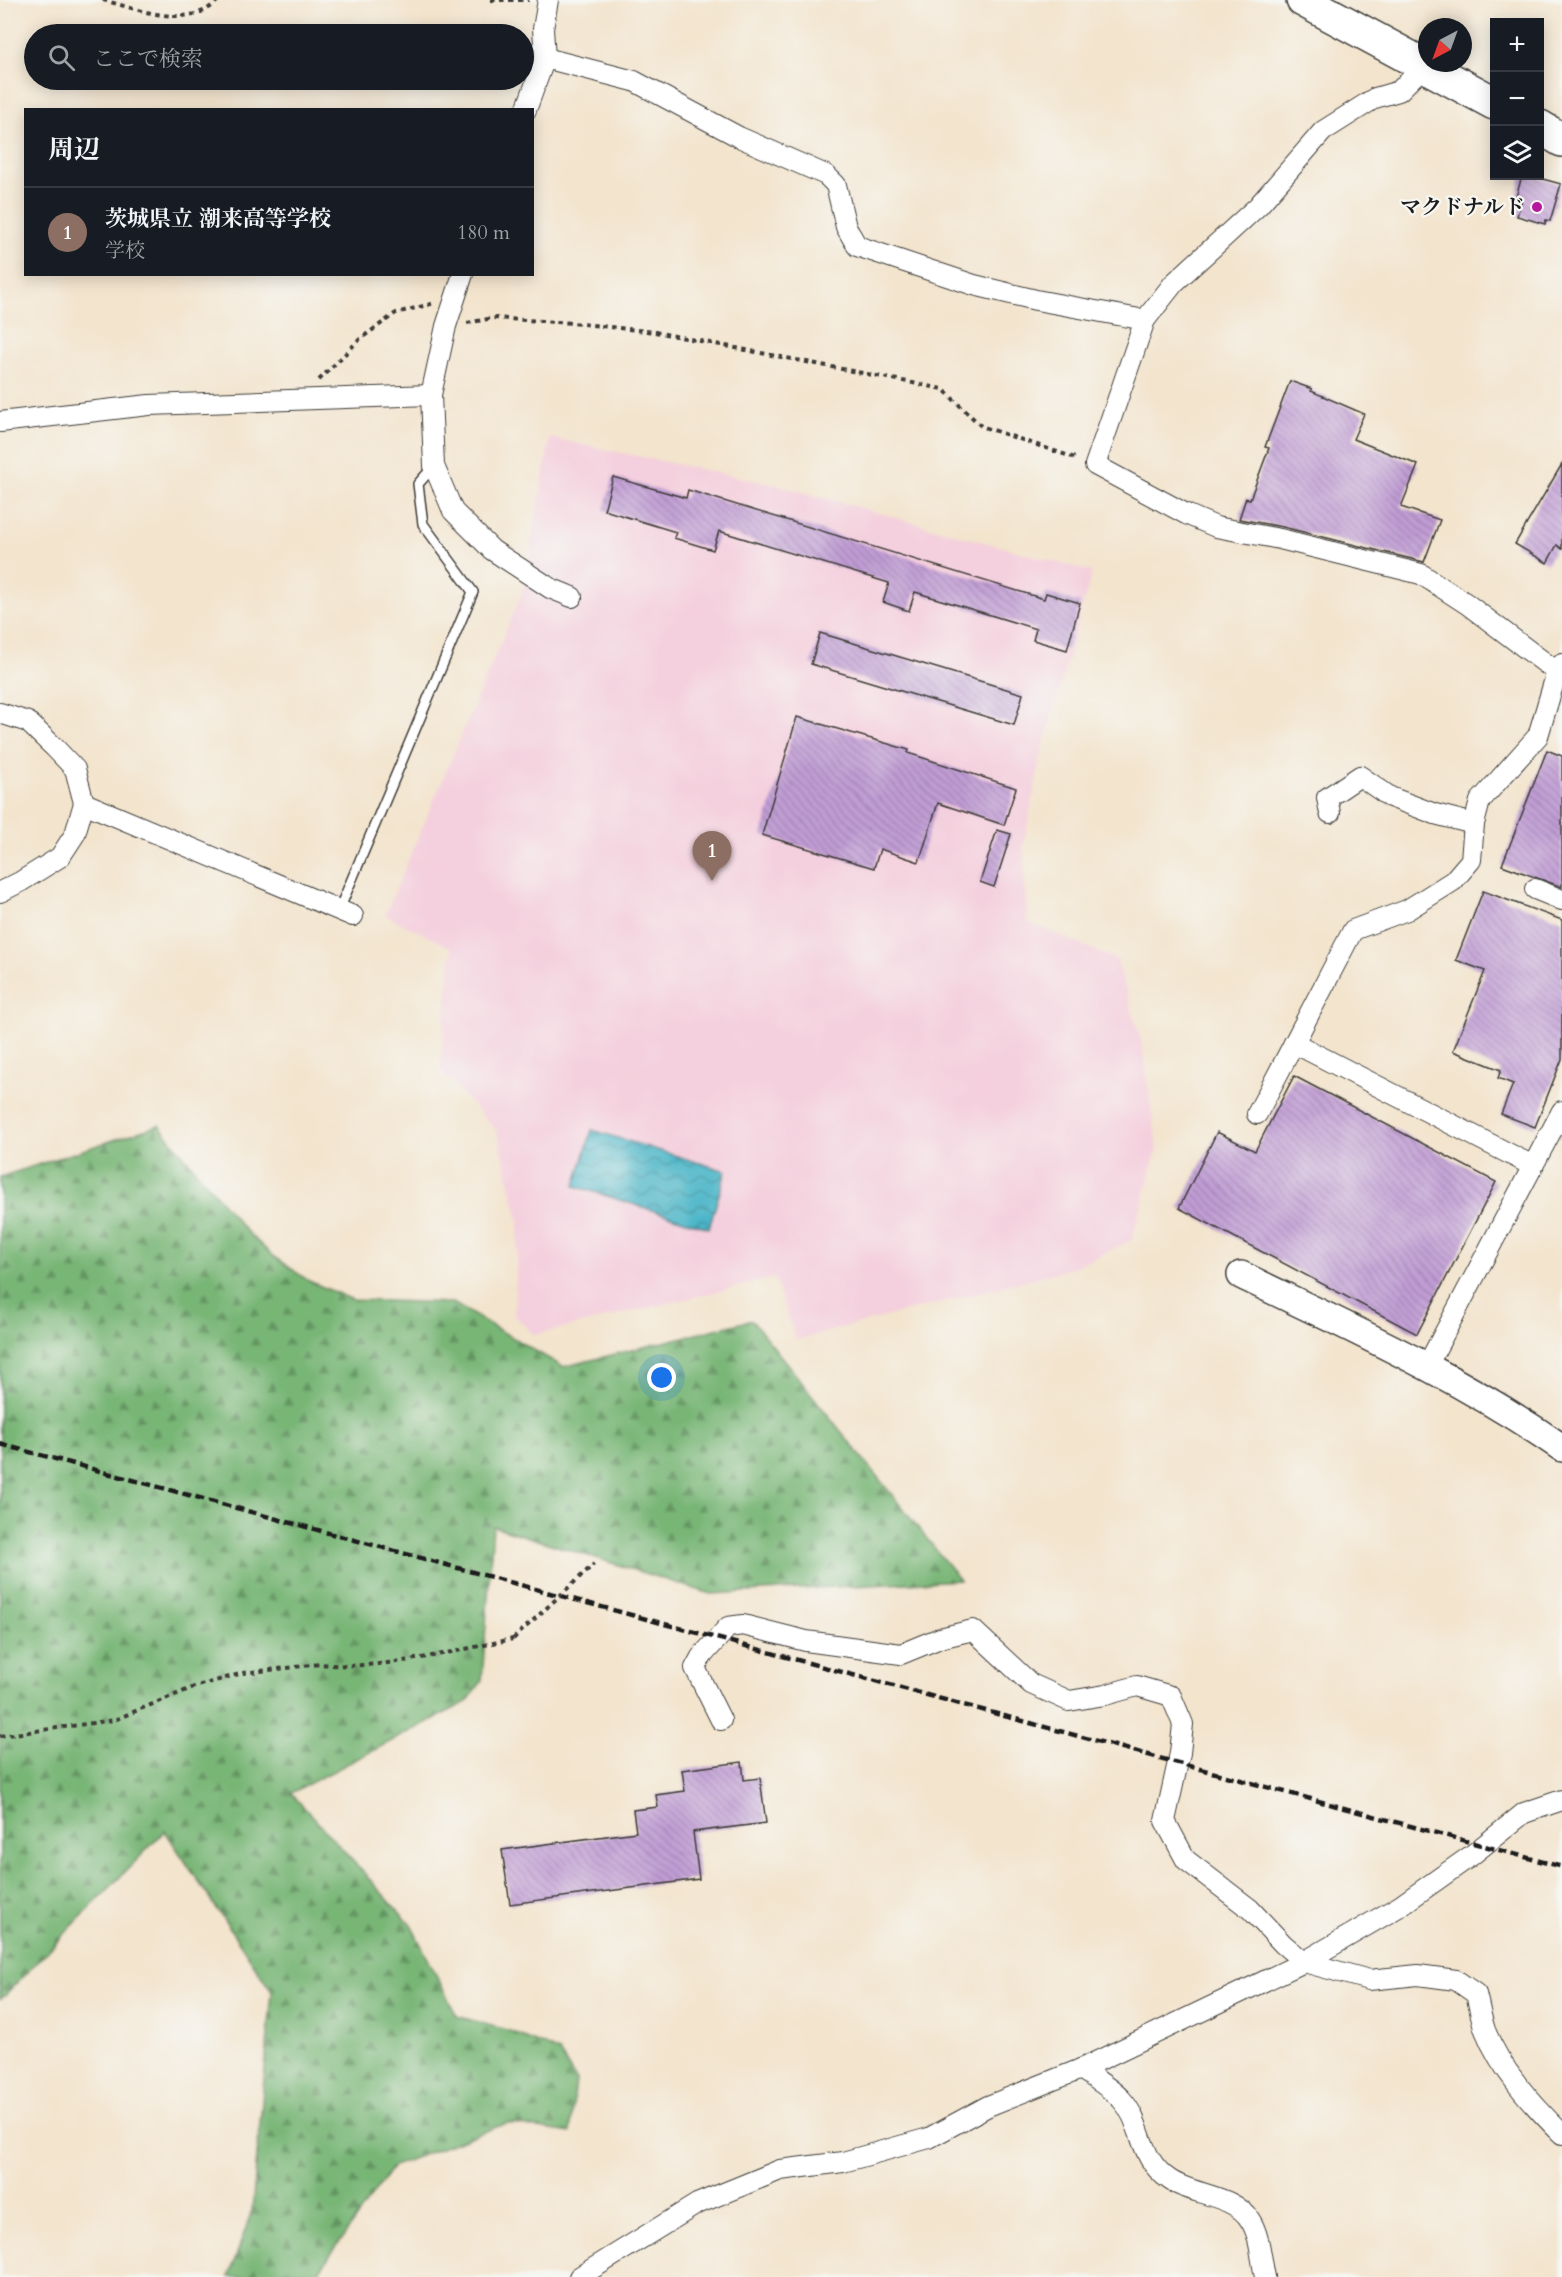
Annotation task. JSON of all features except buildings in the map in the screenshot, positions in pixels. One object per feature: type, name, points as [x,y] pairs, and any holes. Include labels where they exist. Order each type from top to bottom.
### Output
[{"type":"highway","points":[[1303,0],[1418,61]]},
{"type":"highway","points":[[1438,72],[1490,101]]},
{"type":"highway","points":[[1544,130],[1562,140]]},
{"type":"street","points":[[534,88],[545,58],[543,29],[548,0]]},
{"type":"street","points":[[545,58],[634,81],[739,137],[826,175],[836,185],[846,227],[857,246],[974,285],[1036,300],[1145,320]]},
{"type":"street","points":[[1257,1114],[1353,930],[1407,910],[1453,881],[1471,860],[1474,824],[1480,801],[1538,736],[1559,668],[1421,574],[1280,539],[1216,527],[1186,514],[1095,465],[1145,320],[1174,283],[1258,206],[1323,131],[1375,98],[1399,91],[1418,72]]},
{"type":"street","points":[[527,108],[533,90]]},
{"type":"street","points":[[463,276],[446,326],[431,395],[434,466],[453,511],[492,550],[550,588],[572,597]]},
{"type":"street","points":[[0,422],[149,405],[431,395]]},
{"type":"street","points":[[0,713],[28,722],[75,769],[84,803],[75,834],[60,857],[0,892]]},
{"type":"street","points":[[1330,813],[1327,798],[1360,776],[1390,797],[1435,814],[1474,824]]},
{"type":"street","points":[[84,803],[346,913]]},
{"type":"street","points":[[1535,889],[1562,900]]},
{"type":"street","points":[[1294,1043],[1533,1166]]},
{"type":"street","points":[[1427,1366],[1562,1111]]},
{"type":"street","points":[[1241,1275],[1427,1366],[1526,1423],[1562,1448]]},
{"type":"street","points":[[721,1720],[695,1668],[701,1657],[728,1627],[743,1625],[806,1641],[901,1654],[940,1638],[973,1630],[1031,1684],[1069,1701],[1105,1695],[1137,1686],[1171,1696],[1183,1724],[1180,1753],[1165,1821],[1186,1860],[1250,1909],[1283,1944],[1304,1962],[1369,1980],[1418,1975],[1456,1980],[1476,1994],[1485,2030],[1506,2069],[1538,2111],[1562,2134]]},
{"type":"street","points":[[579,2277],[697,2204],[780,2170],[843,2162],[929,2139],[988,2106],[1081,2068],[1304,1962],[1400,1906],[1472,1855],[1524,1813],[1562,1800]]},
{"type":"street","points":[[1081,2068],[1121,2099],[1130,2113],[1148,2159],[1170,2180],[1237,2205],[1250,2219],[1265,2277]]},
{"type":"lane","points":[[346,913],[473,592],[423,524],[418,484],[434,466]]},
{"type":"path","points":[[104,0],[163,16],[186,15],[210,9],[218,0]]},
{"type":"path","points":[[491,0],[530,0]]},
{"type":"path","points":[[299,400],[360,339],[396,313],[455,298]]},
{"type":"path","points":[[446,326],[494,318],[573,322],[655,332],[943,389],[981,426],[1095,465]]},
{"type":"path","points":[[0,1736],[114,1720],[194,1687],[243,1673],[321,1664],[334,1666],[397,1663],[513,1638],[594,1564]]},
{"type":"shaded area","points":[[550,438],[781,486],[1092,572],[1042,752],[1023,847],[1027,922],[1117,960],[1142,1044],[1157,1149],[1132,1240],[1073,1268],[796,1340],[774,1278],[534,1335],[514,1315],[519,1221],[497,1131],[440,1070],[452,948],[385,915],[523,590]]},
{"type":"green space","points":[[159,1125],[244,1229],[273,1256],[309,1281],[353,1300],[453,1303],[563,1367],[752,1320],[960,1580],[711,1594],[493,1526],[482,1681],[467,1702],[291,1793],[411,1925],[457,2016],[510,2031],[559,2052],[576,2080],[570,2133],[507,2123],[393,2166],[315,2277],[229,2277],[252,2210],[272,1992],[165,1831],[0,2000],[0,1177]]},
{"type":"water","points":[[592,1130],[726,1171],[709,1228],[575,1186]]},
{"type":"railway","points":[[0,1444],[1562,1867]]},
{"type":"place","name":"マクドナルド","points":[[1537,207]]},
{"type":"place","name":"茨城県立 潮来高等学校","points":[[712,881]]}]
